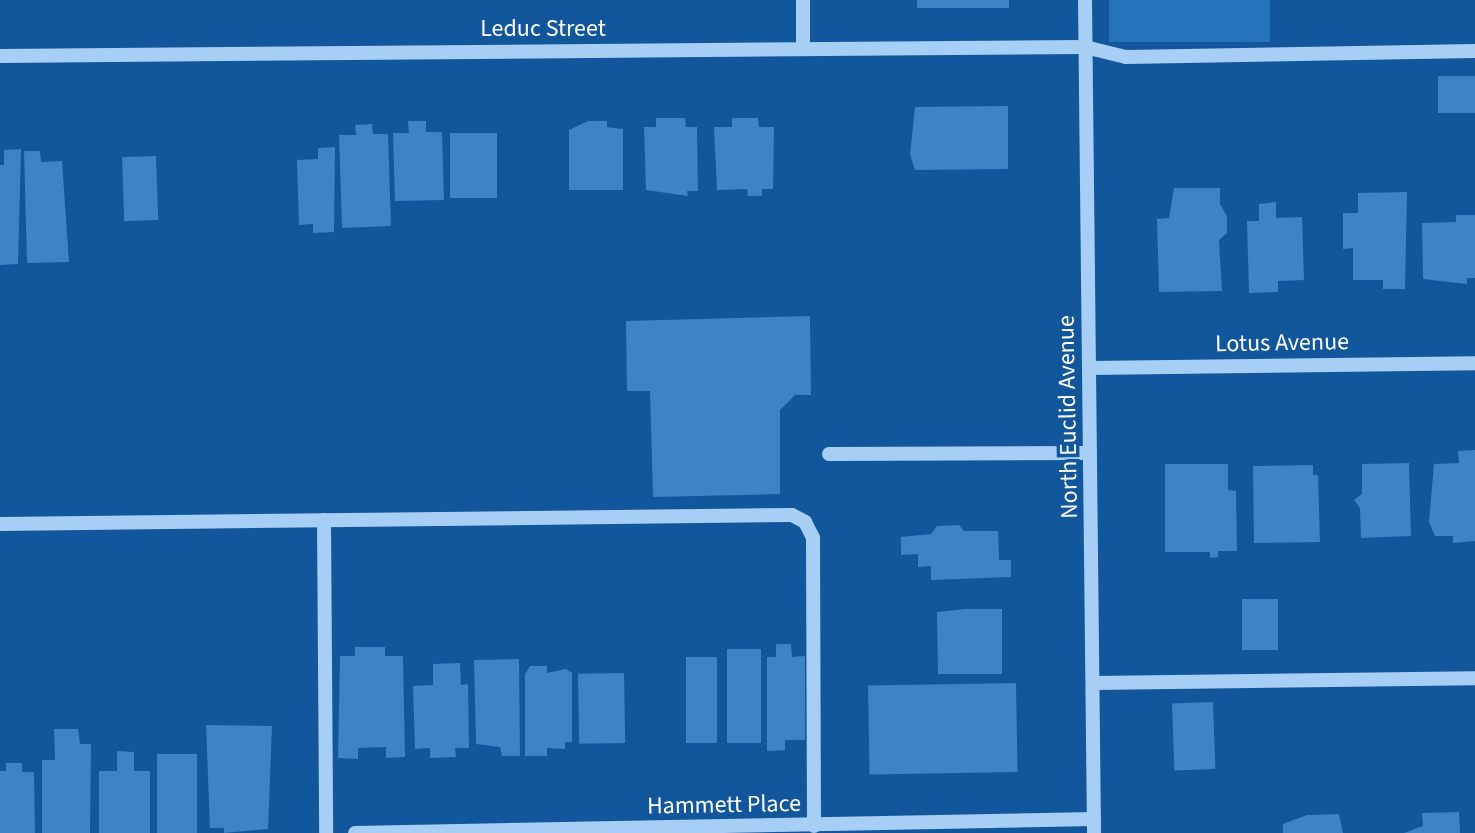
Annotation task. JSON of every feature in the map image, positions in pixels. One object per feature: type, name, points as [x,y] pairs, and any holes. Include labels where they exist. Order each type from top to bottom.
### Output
[{"type":"street","points":[[803,0],[803,49]]},
{"type":"street","name":"North Euclid Avenue","points":[[1085,0],[1094,826]]},
{"type":"street","name":"Leduc Street","points":[[0,56],[1085,47],[1126,57],[1475,51]]},
{"type":"street","name":"Lotus Avenue","points":[[1089,368],[1475,363]]},
{"type":"street","points":[[829,454],[1090,453]]},
{"type":"street","points":[[0,524],[792,515],[805,522],[813,538],[814,826]]},
{"type":"street","points":[[324,520],[326,833]]},
{"type":"street","points":[[1093,683],[1475,678]]},
{"type":"street","name":"Hammett Place","points":[[355,833],[792,829],[814,826],[1094,826]]},
{"type":"shaded area","points":[[1109,0],[1270,0],[1270,42],[1109,42]]},
{"type":"building","points":[[917,0],[1009,0],[1009,8],[917,8]]},
{"type":"building","points":[[1438,76],[1475,76],[1475,113],[1438,113]]},
{"type":"building","points":[[1008,106],[1008,169],[915,170],[910,154],[915,107]]},
{"type":"building","points":[[656,118],[685,118],[686,127],[697,127],[698,191],[687,191],[688,196],[646,190],[644,127],[656,127]]},
{"type":"building","points":[[732,118],[758,118],[759,127],[774,127],[773,189],[762,189],[762,196],[748,196],[747,189],[717,190],[714,127],[732,127]]},
{"type":"building","points":[[408,121],[426,121],[426,132],[442,132],[444,200],[395,201],[393,133],[409,133]]},
{"type":"building","points":[[588,121],[607,121],[607,127],[623,129],[623,190],[569,190],[569,130]]},
{"type":"building","points":[[372,124],[373,134],[388,134],[391,226],[342,228],[339,135],[356,135],[355,125]]},
{"type":"building","points":[[450,133],[497,133],[497,198],[450,198]]},
{"type":"building","points":[[335,147],[334,232],[313,233],[313,224],[299,225],[297,160],[318,159],[318,148]]},
{"type":"building","points":[[21,149],[18,264],[0,265],[0,165],[4,165],[4,150]]},
{"type":"building","points":[[24,151],[40,151],[41,162],[62,161],[69,262],[27,263]]},
{"type":"building","points":[[156,156],[158,220],[124,221],[122,157]]},
{"type":"building","points":[[1174,188],[1220,188],[1220,204],[1227,216],[1227,233],[1219,240],[1222,291],[1159,292],[1157,219],[1169,218]]},
{"type":"building","points":[[1407,192],[1405,289],[1383,289],[1383,280],[1353,280],[1353,248],[1343,249],[1343,213],[1358,213],[1358,193]]},
{"type":"building","points":[[1276,202],[1276,218],[1302,217],[1304,280],[1278,281],[1278,292],[1249,293],[1247,221],[1259,221],[1259,204]]},
{"type":"building","points":[[1456,215],[1475,215],[1475,278],[1467,278],[1467,284],[1423,279],[1422,223],[1456,222]]},
{"type":"building","points":[[810,316],[811,395],[795,395],[780,410],[780,494],[653,497],[650,391],[627,391],[626,321]]},
{"type":"building","points":[[1475,450],[1475,541],[1453,543],[1453,536],[1435,536],[1429,522],[1434,464],[1459,463],[1458,451]]},
{"type":"building","points":[[1409,463],[1411,536],[1361,538],[1360,508],[1354,500],[1362,494],[1362,464]]},
{"type":"building","points":[[1165,464],[1228,464],[1228,490],[1236,491],[1237,551],[1218,551],[1218,557],[1210,558],[1210,552],[1165,552]]},
{"type":"building","points":[[1313,465],[1313,475],[1318,475],[1320,542],[1254,543],[1253,466]]},
{"type":"building","points":[[959,525],[964,531],[998,531],[999,560],[1011,560],[1011,577],[931,580],[931,566],[918,567],[918,554],[901,555],[901,537],[931,534],[937,526]]},
{"type":"building","points":[[1242,599],[1278,599],[1278,650],[1242,650]]},
{"type":"building","points":[[1002,609],[1002,674],[938,674],[937,612]]},
{"type":"building","points":[[776,644],[791,644],[792,657],[805,656],[805,740],[785,740],[785,750],[767,751],[767,657],[776,657]]},
{"type":"building","points":[[355,647],[385,647],[385,656],[403,656],[405,757],[386,758],[386,747],[358,748],[358,759],[338,758],[340,656],[355,656]]},
{"type":"building","points":[[727,649],[761,649],[761,743],[727,743]]},
{"type":"building","points":[[686,657],[717,657],[717,743],[686,743]]},
{"type":"building","points":[[519,659],[520,756],[502,756],[500,747],[476,744],[474,660]]},
{"type":"building","points":[[460,663],[461,685],[468,684],[469,748],[455,748],[456,757],[430,758],[430,748],[415,749],[413,686],[433,685],[433,664]]},
{"type":"building","points":[[530,666],[547,666],[547,673],[566,669],[572,673],[572,742],[565,742],[565,749],[547,748],[547,756],[525,756],[525,674]]},
{"type":"building","points":[[624,673],[625,743],[579,744],[578,674]]},
{"type":"building","points":[[1016,683],[1018,772],[870,775],[868,686]]},
{"type":"building","points":[[1213,702],[1215,769],[1174,770],[1172,703]]},
{"type":"building","points":[[206,725],[272,726],[268,829],[224,833],[224,828],[210,828]]},
{"type":"building","points":[[54,729],[78,729],[80,744],[91,744],[90,833],[42,833],[42,760],[55,760]]},
{"type":"building","points":[[117,751],[134,752],[134,771],[150,771],[150,833],[99,833],[99,771],[117,771]]},
{"type":"building","points":[[157,754],[197,754],[197,833],[157,833]]},
{"type":"building","points":[[6,763],[22,763],[22,772],[34,772],[35,833],[0,833],[0,771],[6,771]]},
{"type":"building","points":[[1459,812],[1460,833],[1404,833],[1423,826],[1422,813]]},
{"type":"building","points":[[1339,814],[1343,833],[1283,833],[1283,824],[1307,815]]}]
